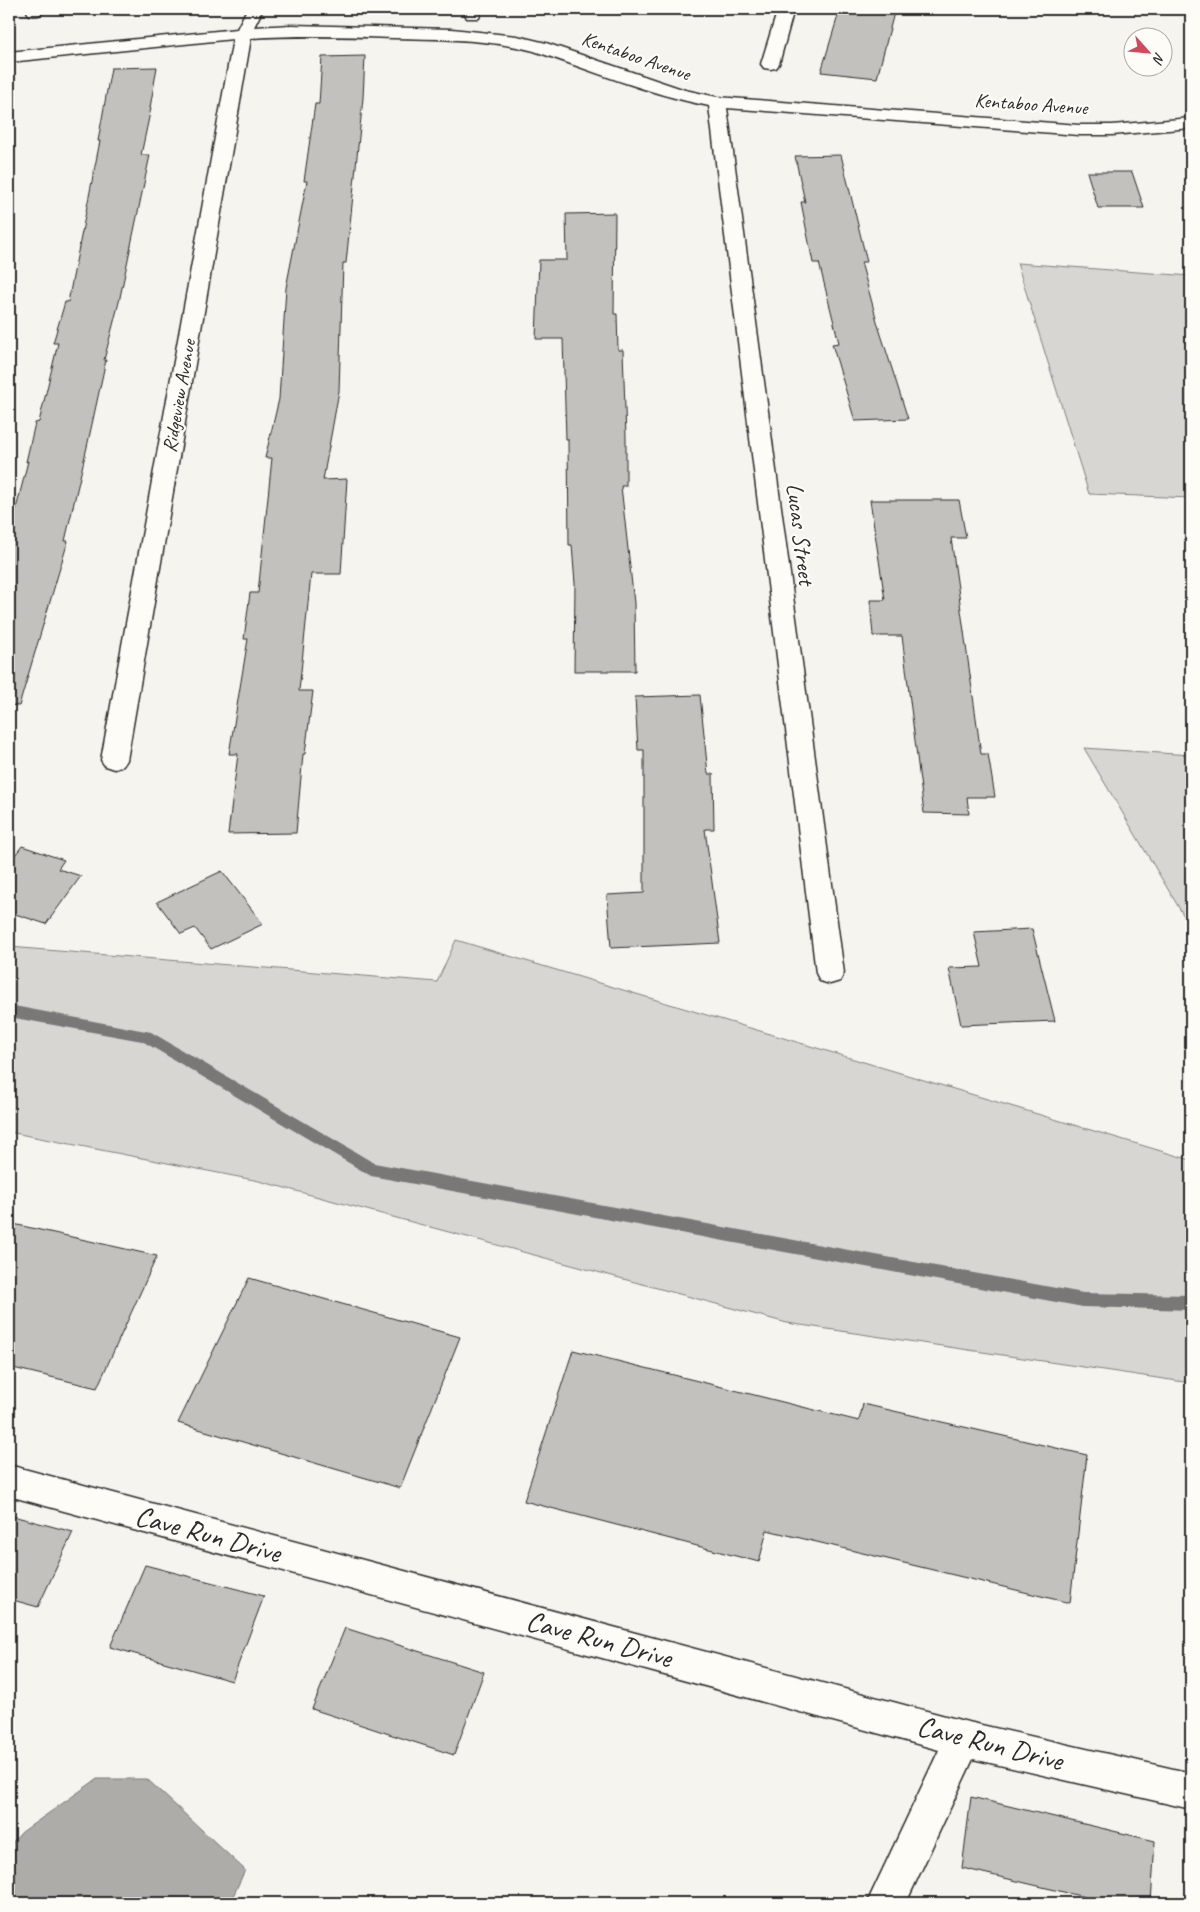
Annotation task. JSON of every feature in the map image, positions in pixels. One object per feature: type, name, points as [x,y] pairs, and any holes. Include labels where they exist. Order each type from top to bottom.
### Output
[{"type":"street","name":"Ridgeview Avenue","points":[[114,760],[244,33],[255,9]]},
{"type":"street","points":[[770,64],[786,9]]},
{"type":"street","name":"Kentaboo Avenue","points":[[9,57],[244,33],[341,30],[452,34],[517,41],[565,54],[667,91],[717,102],[1079,130],[1112,130],[1191,123]]},
{"type":"street","name":"Lucas Street","points":[[717,102],[830,973]]},
{"type":"street","name":"Cave Run Drive","points":[[9,1480],[964,1738],[1191,1791]]},
{"type":"street","points":[[886,1903],[964,1738]]},
{"type":"shaded area","points":[[1017,263],[1191,276],[1191,498],[1089,494]]},
{"type":"shaded area","points":[[1084,748],[1191,755],[1191,928]]},
{"type":"shaded area","points":[[456,940],[1191,1160],[1191,1383],[787,1323],[259,1181],[9,1132],[9,947],[437,982]]},
{"type":"shaded area","points":[[97,1779],[147,1779],[245,1870],[230,1903],[9,1903],[9,1846],[22,1832]]},
{"type":"building","points":[[840,9],[895,9],[877,78],[821,72]]},
{"type":"building","points":[[365,56],[363,98],[346,263],[343,263],[339,391],[323,480],[347,479],[341,574],[311,574],[299,691],[313,691],[305,754],[303,754],[296,833],[228,834],[238,754],[229,754],[248,639],[244,639],[250,593],[258,593],[272,458],[265,458],[279,399],[286,288],[307,181],[304,181],[315,104],[319,104],[322,57]]},
{"type":"building","points":[[157,67],[141,155],[150,155],[65,541],[68,541],[19,706],[9,705],[9,537],[28,461],[26,462],[35,423],[39,422],[58,343],[53,343],[65,302],[68,302],[100,141],[98,141],[111,68]]},
{"type":"building","points":[[841,155],[867,262],[861,262],[878,325],[908,419],[855,421],[832,344],[839,343],[819,263],[813,263],[801,202],[805,202],[795,156]]},
{"type":"building","points":[[1087,172],[1132,172],[1144,208],[1098,208]]},
{"type":"building","points":[[615,213],[614,314],[617,314],[618,350],[623,350],[626,438],[626,486],[621,486],[634,603],[635,671],[574,671],[575,584],[572,545],[569,545],[568,439],[566,439],[563,339],[536,339],[539,260],[567,260],[566,214]]},
{"type":"building","points":[[870,500],[959,500],[966,538],[951,538],[981,754],[988,754],[995,797],[967,797],[969,814],[924,813],[902,636],[873,636],[870,600],[885,600]]},
{"type":"building","points":[[700,695],[708,774],[713,774],[714,829],[705,829],[720,943],[611,948],[607,895],[644,893],[644,750],[638,750],[635,697]]},
{"type":"building","points":[[22,846],[64,860],[58,869],[81,876],[46,924],[9,912],[9,863]]},
{"type":"building","points":[[222,871],[263,924],[211,949],[195,928],[181,934],[157,902]]},
{"type":"building","points":[[1032,929],[1055,1021],[961,1025],[949,968],[982,967],[974,932]]},
{"type":"building","points":[[9,1223],[157,1256],[97,1388],[9,1367]]},
{"type":"building","points":[[249,1278],[460,1337],[400,1488],[178,1423]]},
{"type":"building","points":[[573,1350],[859,1421],[863,1404],[1087,1455],[1070,1603],[767,1530],[759,1562],[524,1501]]},
{"type":"building","points":[[9,1515],[73,1532],[38,1607],[9,1599]]},
{"type":"building","points":[[145,1565],[264,1596],[232,1681],[110,1647]]},
{"type":"building","points":[[345,1628],[484,1672],[454,1755],[312,1709]]},
{"type":"building","points":[[971,1797],[1155,1841],[1151,1903],[1110,1903],[962,1868]]},
{"type":"waterway","points":[[9,1011],[146,1036],[371,1169],[1083,1300],[1191,1303]]}]
